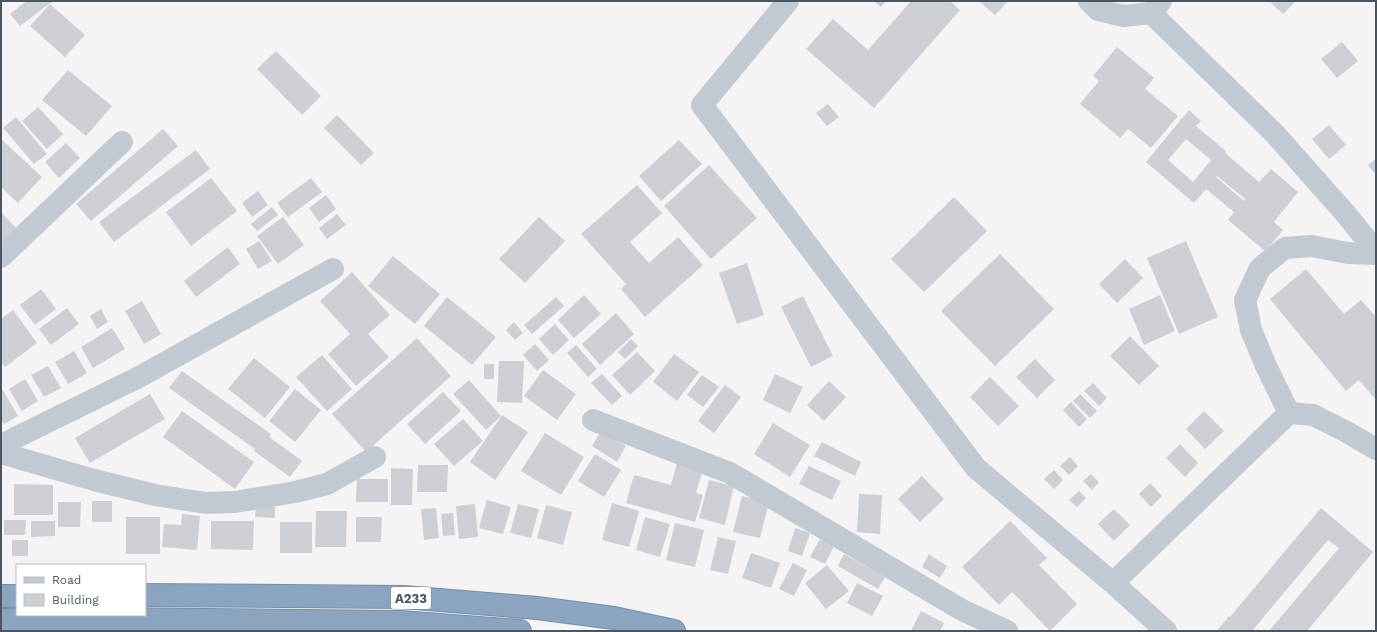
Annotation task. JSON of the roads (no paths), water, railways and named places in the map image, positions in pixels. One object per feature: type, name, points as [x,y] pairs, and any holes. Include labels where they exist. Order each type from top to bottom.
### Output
[{"type":"highway","points":[[1,596],[16,596]]},
{"type":"highway","name":"A233","points":[[146,596],[402,597],[537,608],[614,618],[674,631]]},
{"type":"highway","name":"A233","points":[[1,620],[199,625],[400,622],[520,631]]},
{"type":"street","points":[[788,1],[702,104],[976,468],[1114,583],[1166,631]]},
{"type":"street","points":[[1089,1],[1098,10],[1124,16],[1156,7],[1275,134],[1345,213],[1376,252]]},
{"type":"street","points":[[1,257],[122,142]]},
{"type":"street","points":[[1289,413],[1266,366],[1251,330],[1245,300],[1260,268],[1285,248],[1311,246],[1348,253],[1376,252]]},
{"type":"street","points":[[1,445],[141,376],[333,269]]},
{"type":"street","points":[[1114,583],[1289,413],[1313,415],[1376,449]]},
{"type":"street","points":[[593,420],[730,473],[962,610],[1007,631]]},
{"type":"street","points":[[1,453],[94,480],[155,494],[206,503],[242,501],[295,492],[327,484],[375,457]]}]
